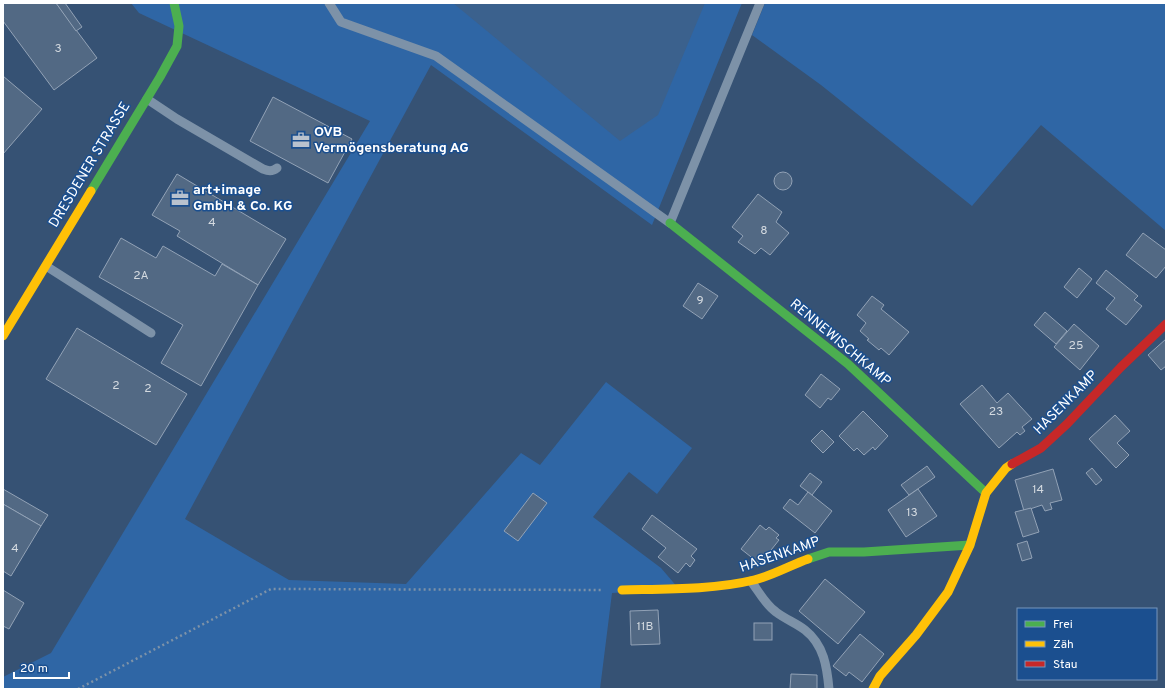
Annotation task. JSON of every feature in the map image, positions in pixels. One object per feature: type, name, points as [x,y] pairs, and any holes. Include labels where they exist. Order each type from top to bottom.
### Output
[{"type":"street","name":"DRESDENER STRASSE","points":[[3,336],[177,46],[179,26],[174,3]]},
{"type":"street","name":"RENNEWISCHKAMP","points":[[670,223],[848,364],[986,493]]},
{"type":"street","name":"HASENKAMP","points":[[873,689],[880,676],[916,634],[948,592],[970,544],[986,493],[1006,468],[1041,448],[1067,424],[1121,367],[1166,324]]},
{"type":"street","name":"HASENKAMP","points":[[622,590],[694,588],[741,583],[756,580],[829,552],[864,552],[970,544]]},
{"type":"lane","points":[[329,3],[341,22],[436,56],[670,223],[760,3]]},
{"type":"lane","points":[[146,99],[177,119],[263,169],[269,171],[278,168]]},
{"type":"lane","points":[[46,266],[151,333]]},
{"type":"lane","points":[[751,581],[765,602],[776,612],[806,630],[815,639],[828,670],[829,689]]},
{"type":"path","points":[[78,689],[271,589],[622,590]]},
{"type":"shaded area","points":[[131,3],[742,3],[652,225],[431,65],[185,519],[289,580],[406,584],[521,453],[540,465],[606,382],[692,448],[657,494],[629,472],[593,517],[661,568],[679,589],[612,593],[600,689],[3,689],[3,677],[51,653],[370,121],[139,13]]},
{"type":"shaded area","points":[[453,3],[705,3],[658,115],[620,141]]},
{"type":"shaded area","points":[[765,3],[1166,3],[1166,231],[1041,125],[972,206],[821,85],[752,35]]},
{"type":"building","points":[[3,3],[56,3],[97,58],[54,90],[3,21]]},
{"type":"building","points":[[56,3],[65,3],[82,27],[76,31]]},
{"type":"building","points":[[3,76],[42,109],[3,154]]},
{"type":"building","name":"OVB Vermögensberatung AG","points":[[273,97],[352,139],[328,183],[250,141]]},
{"type":"building","points":[[783,172],[789,175],[792,181],[789,187],[783,190],[777,187],[774,181],[777,175]]},
{"type":"building","points":[[177,174],[286,239],[258,285],[177,236],[180,231],[152,215]]},
{"type":"building","points":[[758,194],[782,212],[776,222],[789,233],[770,255],[761,248],[755,254],[738,242],[743,236],[732,227]]},
{"type":"building","points":[[1143,233],[1166,250],[1166,266],[1156,278],[1126,255]]},
{"type":"building","points":[[121,238],[156,258],[163,246],[215,276],[222,264],[258,285],[201,386],[161,363],[183,325],[99,277]]},
{"type":"building","points":[[1079,268],[1092,279],[1077,298],[1064,287]]},
{"type":"building","points":[[1106,270],[1138,296],[1134,300],[1142,306],[1126,325],[1106,309],[1115,298],[1096,283]]},
{"type":"building","points":[[698,283],[718,296],[702,319],[683,306]]},
{"type":"building","points":[[872,296],[884,305],[881,309],[909,332],[889,355],[881,348],[879,350],[867,340],[869,339],[860,331],[866,323],[857,315]]},
{"type":"building","points":[[1045,312],[1067,331],[1056,344],[1034,325]]},
{"type":"building","points":[[1074,324],[1099,346],[1080,370],[1054,347]]},
{"type":"building","points":[[77,328],[187,394],[156,445],[46,379]]},
{"type":"building","points":[[1166,339],[1166,366],[1161,370],[1148,355]]},
{"type":"building","points":[[821,374],[840,389],[831,400],[828,398],[820,408],[805,395]]},
{"type":"building","points":[[982,385],[997,403],[1008,393],[1032,419],[1022,427],[1025,431],[1020,435],[1017,432],[999,448],[960,404]]},
{"type":"building","points":[[863,411],[888,436],[875,450],[873,447],[864,455],[857,448],[854,451],[839,436]]},
{"type":"building","points":[[1115,415],[1130,431],[1117,443],[1129,455],[1116,468],[1089,439]]},
{"type":"building","points":[[822,430],[834,442],[823,453],[811,441]]},
{"type":"building","points":[[927,466],[935,477],[909,495],[901,485]]},
{"type":"building","points":[[1092,468],[1102,480],[1096,485],[1086,473]]},
{"type":"building","points":[[1053,469],[1062,500],[1050,503],[1052,509],[1045,511],[1042,505],[1024,511],[1015,480]]},
{"type":"building","points":[[810,473],[822,482],[812,495],[800,486]]},
{"type":"building","points":[[3,489],[48,515],[41,526],[3,504]]},
{"type":"building","points":[[918,489],[937,516],[906,537],[888,510]]},
{"type":"building","points":[[808,492],[832,511],[815,533],[783,508],[790,499],[798,505]]},
{"type":"building","points":[[533,493],[547,503],[518,541],[504,531]]},
{"type":"building","points":[[3,504],[41,526],[11,576],[3,571]]},
{"type":"building","points":[[1031,508],[1039,532],[1023,537],[1015,512]]},
{"type":"building","points":[[652,515],[697,549],[691,556],[695,560],[690,567],[686,563],[678,573],[658,557],[666,548],[642,529]]},
{"type":"building","points":[[760,525],[766,530],[769,527],[779,535],[776,538],[779,540],[760,564],[741,549]]},
{"type":"building","points":[[1027,541],[1032,558],[1022,561],[1017,544]]},
{"type":"building","points":[[825,579],[865,612],[838,644],[799,611]]},
{"type":"building","points":[[3,590],[24,603],[9,629],[3,626]]},
{"type":"building","points":[[658,610],[660,644],[631,645],[630,611]]},
{"type":"building","points":[[754,623],[772,623],[772,640],[754,640]]},
{"type":"building","points":[[860,634],[884,654],[862,682],[849,672],[846,676],[833,666]]},
{"type":"building","points":[[791,674],[817,675],[817,689],[790,689]]},
{"type":"traffic: fast","points":[[91,191],[177,46],[179,26],[174,3]]},
{"type":"traffic: fast","points":[[670,223],[848,364],[986,493]]},
{"type":"traffic: fast","points":[[808,559],[829,552],[864,552],[970,545]]},
{"type":"traffic: slow","points":[[3,336],[91,191]]},
{"type":"traffic: slow","points":[[873,689],[880,676],[916,635],[948,592],[970,545],[986,493],[1006,468],[1012,464]]},
{"type":"traffic: slow","points":[[622,590],[722,586],[768,576],[808,559]]},
{"type":"traffic: jam","points":[[1012,464],[1041,448],[1067,424],[1121,367],[1166,324]]},
{"type":"place","name":"OVB Vermögensberatung AG","points":[[301,140]]},
{"type":"place","name":"art+image GmbH & Co. KG","points":[[180,198]]}]
